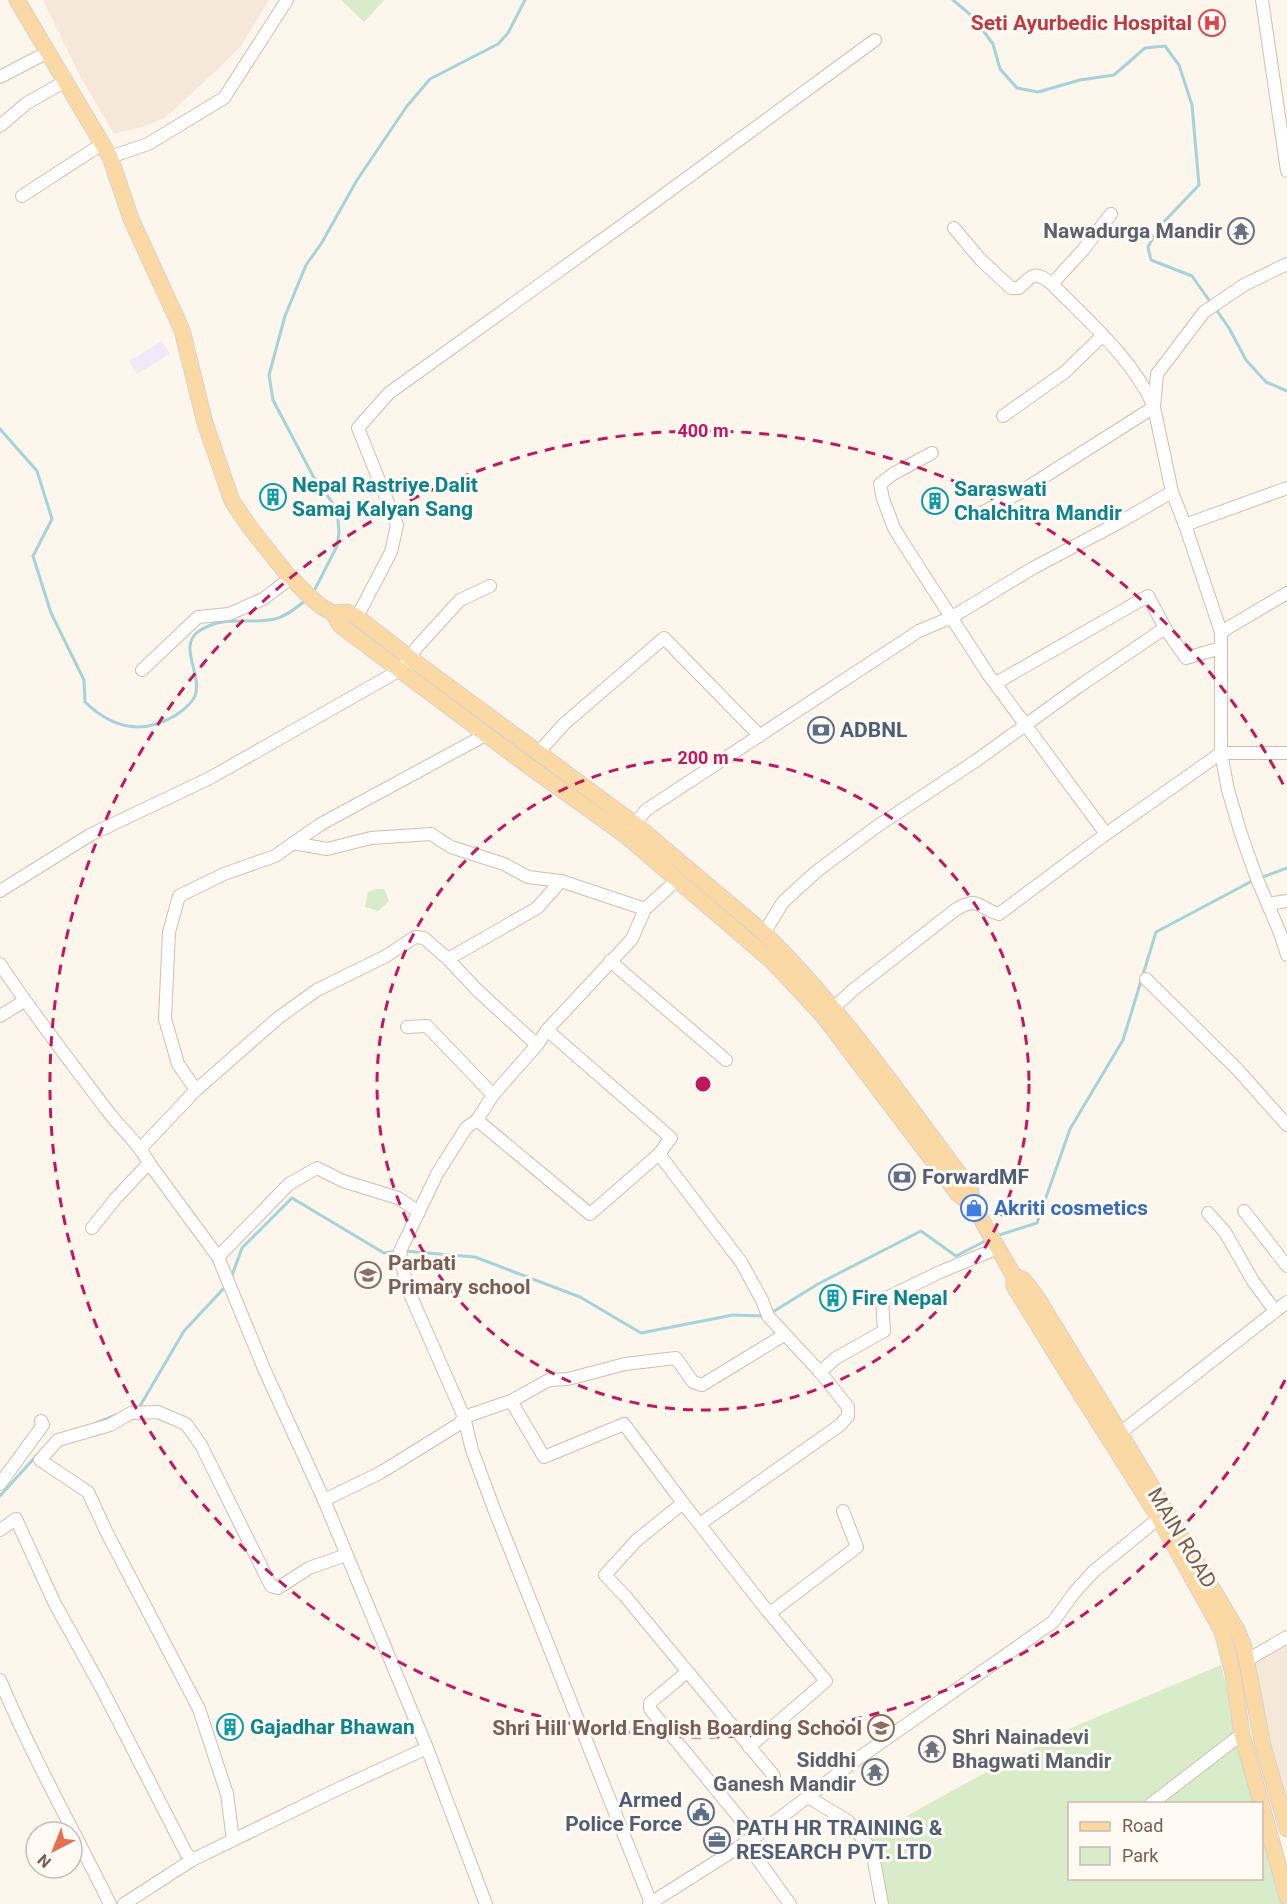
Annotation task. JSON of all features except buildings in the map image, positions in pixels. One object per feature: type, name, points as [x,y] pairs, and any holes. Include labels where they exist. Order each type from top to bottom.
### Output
[{"type":"main road","points":[[17,0],[106,150],[131,219],[182,330],[205,423],[232,501],[251,529],[291,578],[322,607],[333,612],[347,612],[357,616],[405,664],[487,734],[527,765],[630,829],[678,879],[829,1013]]},
{"type":"main road","points":[[333,612],[340,625],[405,664],[538,753],[630,829],[764,933],[783,951],[958,1194],[974,1207],[1014,1276],[1014,1286],[1159,1518],[1222,1631],[1233,1674],[1242,1734],[1261,1802]]},
{"type":"main road","name":"MAIN ROAD","points":[[1014,1276],[1024,1280],[1030,1287],[1237,1630],[1244,1647],[1260,1735],[1281,1793],[1287,1829]]},
{"type":"main road","points":[[1263,1810],[1287,1897]]},
{"type":"street","points":[[22,196],[106,150],[148,144],[224,98],[287,0]]},
{"type":"street","points":[[1262,0],[1287,171]]},
{"type":"street","points":[[357,616],[391,552],[397,525],[358,428],[388,393],[876,40]]},
{"type":"street","points":[[0,77],[48,52]]},
{"type":"street","points":[[0,126],[27,103],[64,82]]},
{"type":"street","points":[[1052,284],[1111,214]]},
{"type":"street","points":[[954,228],[980,259],[1011,288],[1019,288],[1036,274],[1041,275],[1052,284],[1133,370],[1149,395],[1154,407],[1172,492],[1221,632],[1221,753],[1228,790],[1240,834],[1287,954]]},
{"type":"street","points":[[1154,407],[1157,374],[1204,312],[1244,285],[1287,264]]},
{"type":"street","points":[[1003,416],[1065,372],[1102,336]]},
{"type":"street","points":[[978,514],[1017,494],[1154,407]]},
{"type":"street","points":[[932,453],[893,474],[880,484],[894,528],[996,683],[1106,834]]},
{"type":"street","points":[[1185,525],[1287,488]]},
{"type":"street","points":[[630,829],[646,810],[919,631],[952,617],[1033,568],[1172,492]]},
{"type":"street","points":[[142,670],[198,617],[229,614],[263,599],[291,578]]},
{"type":"street","points":[[0,891],[90,835],[210,778],[405,664],[417,647],[460,600],[490,586]]},
{"type":"street","points":[[1221,632],[1287,593]]},
{"type":"street","points":[[996,683],[1148,596],[1165,628],[1186,658],[1221,648]]},
{"type":"street","points":[[764,933],[783,902],[817,871],[876,827],[977,760],[1165,628]]},
{"type":"street","points":[[538,753],[564,724],[664,638],[760,736]]},
{"type":"street","points":[[196,1090],[178,1064],[165,1019],[169,932],[179,896],[224,874],[275,856],[321,824],[487,734]]},
{"type":"street","points":[[829,1013],[853,990],[955,910],[968,902],[986,906],[992,912],[999,914],[1106,834],[1221,753],[1287,753]]},
{"type":"street","points":[[293,843],[327,849],[371,838],[431,834],[450,847],[504,864],[528,877],[561,881],[645,909]]},
{"type":"street","points":[[678,879],[645,909],[632,939],[547,1030],[537,1045],[493,1095],[477,1120],[466,1128],[437,1174],[400,1251],[406,1285],[464,1418],[472,1450],[494,1509],[650,1904],[750,1840],[855,1760],[1053,1622],[1074,1593],[1094,1571],[1159,1518]]},
{"type":"street","points":[[448,959],[537,908],[561,881]]},
{"type":"street","points":[[1268,904],[1287,901]]},
{"type":"street","points":[[141,1148],[196,1090],[278,1018],[316,990],[386,956],[415,937],[424,938],[448,959],[477,990],[537,1045]]},
{"type":"street","points":[[610,961],[726,1060]]},
{"type":"street","points":[[0,964],[24,1001],[112,1116],[141,1148],[149,1163],[218,1257],[265,1371],[324,1500],[427,1748],[486,1904]]},
{"type":"street","points":[[1146,979],[1238,1070],[1287,1125]]},
{"type":"street","points":[[0,1016],[24,1001]]},
{"type":"street","points":[[407,1027],[426,1026],[493,1095]]},
{"type":"street","points":[[477,1120],[590,1214],[659,1154],[671,1138],[547,1030]]},
{"type":"street","points":[[659,1154],[741,1262],[768,1316],[820,1372],[848,1407],[848,1416],[840,1425],[700,1524]]},
{"type":"street","points":[[92,1228],[149,1163]]},
{"type":"street","points":[[218,1257],[290,1184],[317,1168],[343,1181],[398,1198],[419,1212]]},
{"type":"street","points":[[1244,1211],[1287,1266]]},
{"type":"street","points":[[1208,1214],[1225,1232],[1253,1281],[1275,1311]]},
{"type":"street","points":[[820,1372],[836,1358],[884,1330],[882,1300],[997,1246]]},
{"type":"street","points":[[1120,1433],[1287,1302]]},
{"type":"street","points":[[324,1500],[380,1473],[459,1424],[464,1418],[511,1401],[549,1380],[568,1379],[625,1364],[675,1358],[693,1382],[702,1385],[784,1335]]},
{"type":"street","points":[[511,1401],[544,1457],[624,1424],[683,1503],[826,1681],[749,1747]]},
{"type":"street","points":[[233,1840],[227,1794],[200,1709],[106,1531],[88,1492],[40,1460],[58,1440],[110,1425],[131,1413],[158,1412],[186,1424],[201,1445],[271,1586],[278,1588],[309,1568],[346,1555]]},
{"type":"street","points":[[0,1484],[42,1425],[41,1421]]},
{"type":"street","points":[[683,1503],[637,1540],[605,1575],[774,1776]]},
{"type":"street","points":[[770,1613],[858,1547],[843,1511]]},
{"type":"street","points":[[0,1530],[16,1519],[55,1604],[101,1687],[186,1853],[192,1860]]},
{"type":"street","points":[[1246,1660],[1287,1637]]},
{"type":"street","points":[[687,1672],[650,1703],[650,1708],[750,1840],[790,1904]]},
{"type":"street","points":[[0,1680],[57,1802],[110,1904]]},
{"type":"street","points":[[1152,1802],[1242,1734]]},
{"type":"street","points":[[124,1904],[192,1860],[427,1748]]},
{"type":"street","points":[[808,1797],[848,1821],[872,1850],[882,1904]]},
{"type":"shaded area","points":[[43,0],[269,0],[241,46],[165,118],[114,134],[81,78]]},
{"type":"shaded area","name":"Seti Ayurbedic Hospital","points":[[1221,14],[1223,30],[1203,33],[1201,17]]},
{"type":"shaded area","points":[[162,341],[170,354],[137,374],[129,361]]},
{"type":"shaded area","name":"Parbati Primary school","points":[[364,1265],[379,1270],[371,1287],[357,1280]]},
{"type":"shaded area","points":[[1287,1643],[1287,1823],[1249,1669]]},
{"type":"green space","points":[[341,0],[384,0],[364,22]]},
{"type":"green space","points":[[384,889],[389,901],[378,911],[365,907],[368,892]]},
{"type":"green space","points":[[1221,1665],[1258,1802],[1068,1802],[1068,1880],[1263,1880],[1263,1822],[1284,1904],[885,1904],[872,1835],[1012,1758],[1032,1750],[1047,1738]]},
{"type":"waterway","points":[[313,593],[337,546],[339,532],[337,509],[313,476],[273,400],[269,375],[285,316],[306,265],[321,244],[357,180],[407,106],[430,79],[498,44],[508,33],[525,0]]},
{"type":"waterway","points":[[953,0],[972,16],[993,44],[1000,69],[1017,88],[1038,92],[1080,80],[1114,75],[1145,48],[1165,46],[1179,65],[1192,105],[1199,185],[1159,227],[1148,247],[1151,260],[1192,276],[1211,303]]},
{"type":"waterway","points":[[1215,308],[1246,360],[1266,382],[1287,391]]},
{"type":"waterway","points":[[0,429],[37,471],[52,519],[33,556],[51,613],[84,680],[85,702],[106,718],[117,723],[139,727],[163,722],[176,715],[195,696],[197,688],[190,645],[193,637],[199,631],[227,621],[265,621],[279,618],[306,600]]},
{"type":"waterway","points":[[1260,878],[1287,868]]},
{"type":"waterway","points":[[996,1236],[1037,1223],[1070,1129],[1123,1040],[1156,932],[1254,880]]},
{"type":"waterway","points":[[231,1278],[242,1248],[292,1198],[384,1253],[398,1251]]},
{"type":"waterway","points":[[771,1313],[818,1284],[921,1231],[956,1256],[987,1240]]},
{"type":"waterway","points":[[404,1251],[475,1257],[580,1297],[641,1333],[733,1315],[765,1316]]},
{"type":"waterway","points":[[136,1407],[140,1406],[184,1331],[226,1286]]},
{"type":"waterway","points":[[94,1424],[116,1415]]},
{"type":"waterway","points":[[0,1496],[37,1455]]},
{"type":"place","name":"Seti Ayurbedic Hospital","points":[[1212,23]]},
{"type":"place","name":"Nawadurga Mandir","points":[[1241,231]]},
{"type":"place","name":"Nepal Rastriye Dalit Samaj Kalyan Sang","points":[[273,497]]},
{"type":"place","name":"Saraswati Chalchitra Mandir","points":[[935,501]]},
{"type":"place","name":"ADBNL","points":[[821,730]]},
{"type":"place","name":"ForwardMF","points":[[902,1177]]},
{"type":"place","name":"Akriti cosmetics","points":[[974,1208]]},
{"type":"place","name":"Parbati Primary school","points":[[368,1275]]},
{"type":"place","name":"Fire Nepal","points":[[833,1298]]},
{"type":"place","name":"Gajadhar Bhawan","points":[[230,1727]]},
{"type":"place","name":"Shri Hill World English Boarding School","points":[[881,1728]]},
{"type":"place","name":"Shri Nainadevi Bhagwati Mandir","points":[[932,1749]]},
{"type":"place","name":"Siddhi Ganesh Mandir","points":[[875,1772]]},
{"type":"place","name":"Armed Police Force","points":[[701,1812]]},
{"type":"place","name":"PATH HR TRAINING & RESEARCH PVT. LTD","points":[[717,1840]]}]
